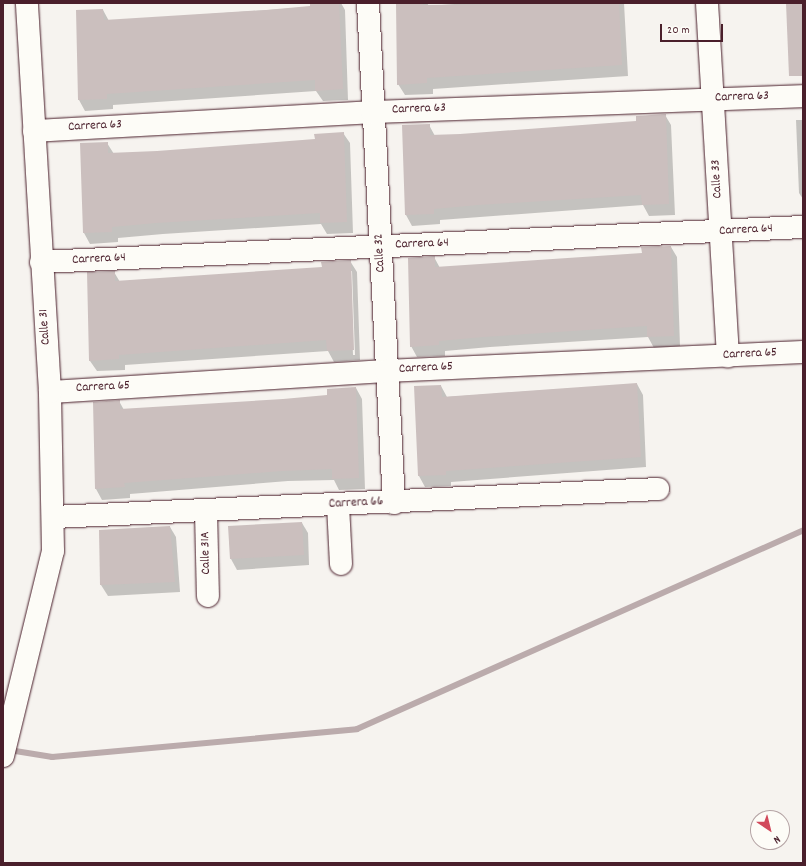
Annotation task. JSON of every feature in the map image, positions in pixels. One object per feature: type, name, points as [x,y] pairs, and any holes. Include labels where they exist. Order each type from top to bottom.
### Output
[{"type":"street","name":"Calle 31","points":[[3,756],[53,551],[54,517],[50,392],[41,262],[27,3]]},
{"type":"street","name":"Calle 32","points":[[368,3],[372,112],[381,247],[386,371],[394,503]]},
{"type":"street","name":"Calle 33","points":[[707,3],[728,356]]},
{"type":"street","name":"Carrera 63","points":[[34,131],[372,112],[803,96]]},
{"type":"street","name":"Carrera 64","points":[[41,262],[721,232],[803,227]]},
{"type":"street","name":"Carrera 65","points":[[50,392],[386,371],[803,352]]},
{"type":"street","name":"Carrera 66","points":[[54,517],[394,503],[658,489]]},
{"type":"street","points":[[338,505],[341,564]]},
{"type":"street","name":"Calle 31A","points":[[206,511],[208,596]]},
{"type":"building","points":[[310,3],[339,3],[343,89],[315,91],[315,80],[107,94],[107,99],[78,100],[76,10],[103,9],[104,20],[266,10],[310,6]]},
{"type":"building","points":[[396,3],[423,3],[423,5],[619,3],[622,65],[427,78],[427,83],[397,85]]},
{"type":"building","points":[[786,3],[803,3],[803,76],[789,76]]},
{"type":"building","points":[[666,114],[669,204],[642,205],[641,195],[478,205],[434,209],[434,214],[405,215],[402,125],[430,124],[430,135],[460,134],[636,121],[636,116]]},
{"type":"building","points":[[344,132],[347,222],[320,223],[320,213],[156,223],[112,227],[112,232],[83,233],[80,143],[108,142],[108,153],[157,151],[315,139],[314,134]]},
{"type":"building","points":[[671,246],[674,336],[647,337],[647,326],[483,337],[439,341],[439,345],[410,347],[408,258],[435,256],[435,267],[642,253],[641,247]]},
{"type":"building","points":[[351,260],[354,350],[327,351],[326,340],[119,355],[119,359],[89,361],[87,272],[115,271],[115,281],[322,267],[321,262]]},
{"type":"building","points":[[637,383],[641,457],[446,471],[446,475],[418,476],[414,386],[441,385],[442,397]]},
{"type":"building","points":[[356,387],[359,478],[332,479],[332,469],[282,471],[124,483],[125,487],[95,489],[93,402],[120,400],[120,409],[327,395],[327,389]]},
{"type":"building","points":[[302,522],[304,555],[230,559],[228,526]]},
{"type":"building","points":[[170,526],[175,582],[100,585],[99,530]]},
{"type":"waterway","points":[[9,750],[52,757],[357,729],[803,530]]}]
